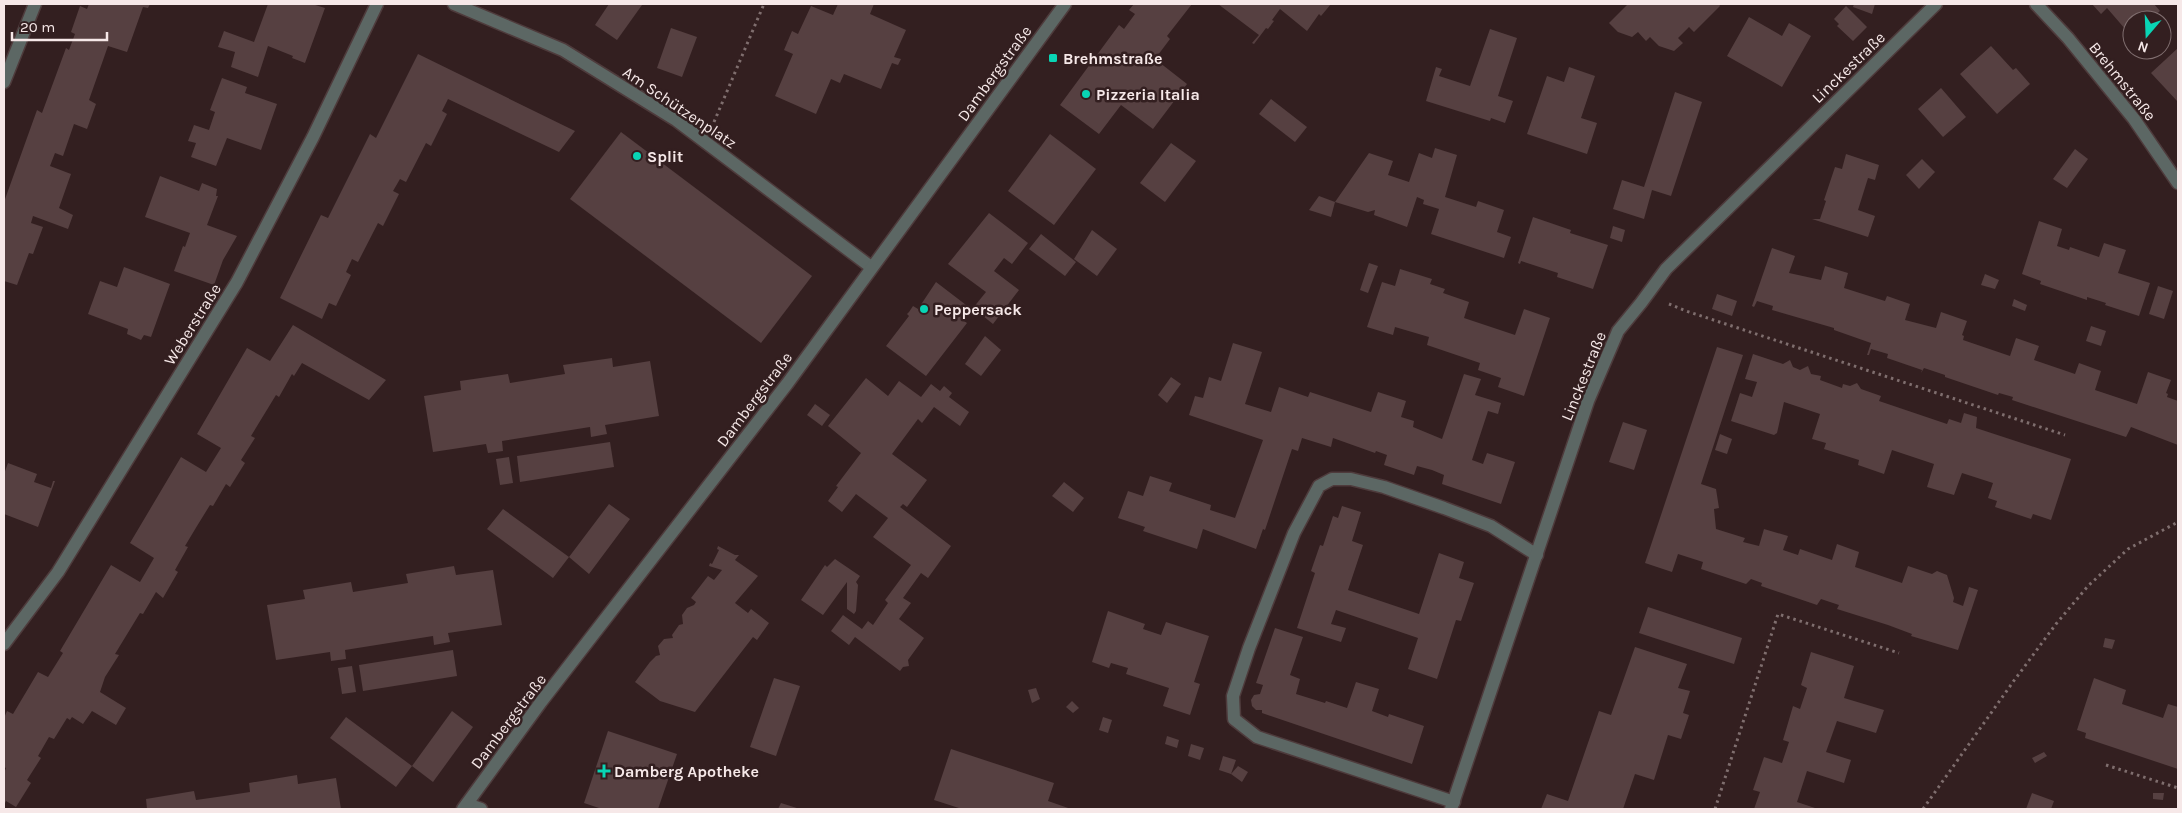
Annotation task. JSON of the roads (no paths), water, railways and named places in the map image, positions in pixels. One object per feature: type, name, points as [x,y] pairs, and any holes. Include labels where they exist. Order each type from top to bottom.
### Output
[{"type":"street","points":[[4,82],[35,4]]},
{"type":"street","name":"Weberstraße","points":[[4,644],[58,572],[237,282],[313,137],[378,4]]},
{"type":"street","name":"Am Schützenplatz","points":[[454,4],[563,50],[676,120],[871,267]]},
{"type":"street","name":"Dambergstraße","points":[[465,807],[541,702],[786,384],[1065,4]]},
{"type":"street","name":"Linckestraße","points":[[1452,806],[1588,401],[1618,332],[1666,269],[1936,4]]},
{"type":"street","name":"Brehmstraße","points":[[2036,4],[2068,38],[2134,119],[2178,183]]},
{"type":"street","points":[[1452,806],[1257,737],[1234,719],[1233,696],[1249,648],[1304,512],[1319,486],[1332,479],[1351,479],[1384,487],[1444,508],[1491,526],[1537,555]]},
{"type":"street","points":[[465,807],[482,809]]},
{"type":"place","name":"Brehmstraße","points":[[1053,58]]},
{"type":"place","name":"Pizzeria Italia","points":[[1086,94]]},
{"type":"place","name":"Split","points":[[637,156]]},
{"type":"place","name":"Peppersack","points":[[924,309]]},
{"type":"place","name":"Damberg Apotheke","points":[[604,771]]}]
